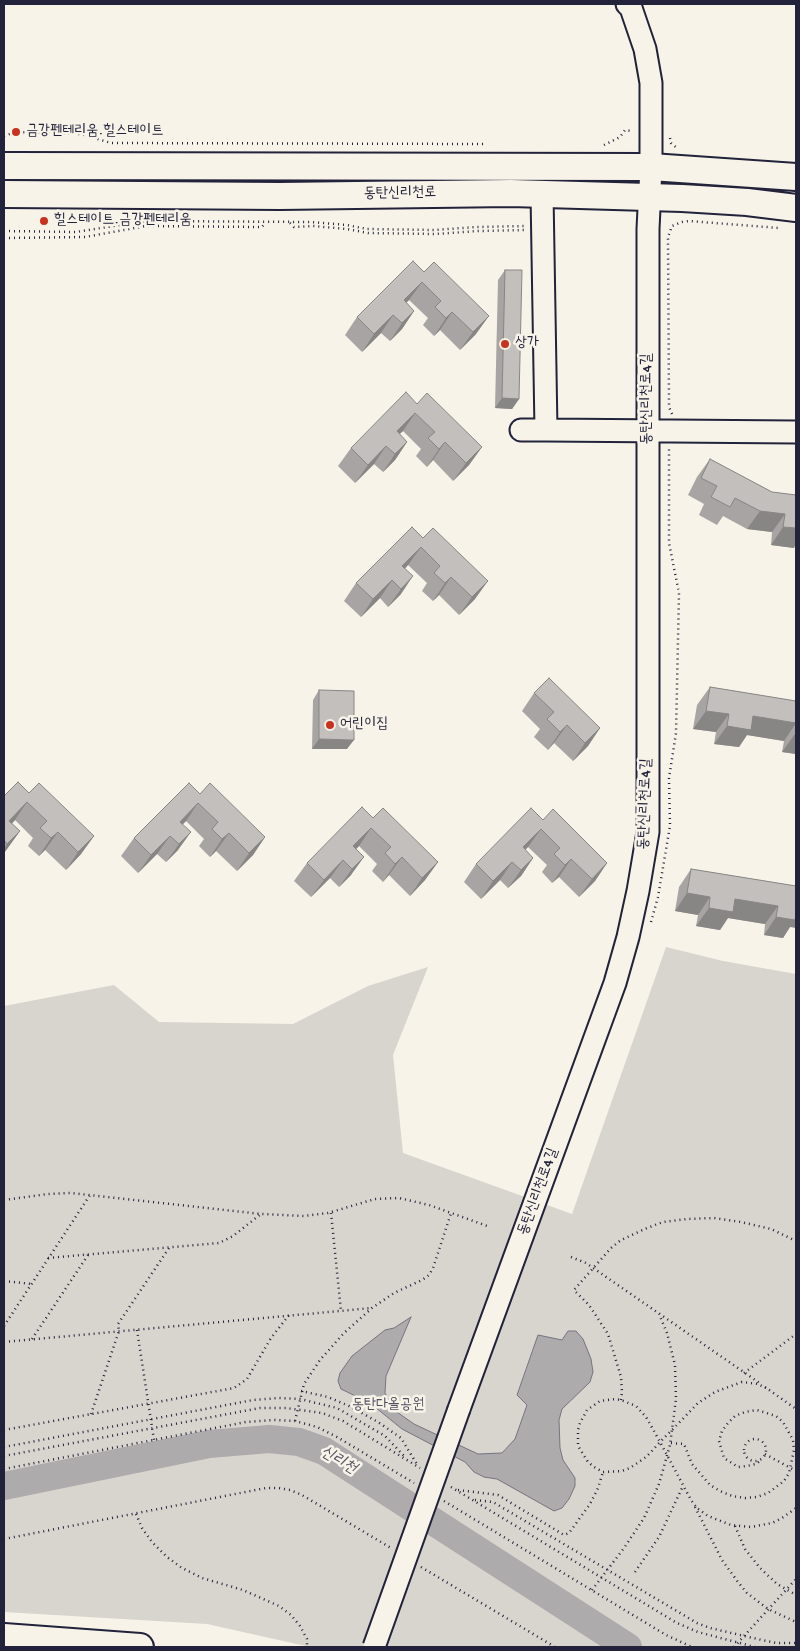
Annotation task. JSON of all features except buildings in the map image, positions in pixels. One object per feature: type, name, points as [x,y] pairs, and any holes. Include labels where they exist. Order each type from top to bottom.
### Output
[{"type":"main road","name":"동탄신리천로","points":[[4,166],[651,167],[796,177]]},
{"type":"main road","name":"동탄신리천로","points":[[4,194],[280,196],[511,193],[650,197],[747,202],[791,219]]},
{"type":"main road","points":[[4,1637],[140,1647]]},
{"type":"street","name":"동탄신리천로4길","points":[[374,1647],[615,983],[628,937],[648,832],[648,431],[651,83],[645,49],[628,4]]},
{"type":"street","points":[[542,194],[546,430]]},
{"type":"street","points":[[521,430],[796,432]]},
{"type":"path","points":[[604,145],[620,137],[626,130]]},
{"type":"path","points":[[4,136],[16,132],[81,134],[111,143],[486,144]]},
{"type":"path","points":[[674,417],[669,407],[668,237],[672,226],[689,221],[791,219]]},
{"type":"path","points":[[4,231],[76,232],[145,221],[311,222],[347,225],[367,230],[434,230],[532,226]]},
{"type":"path","points":[[4,238],[85,237],[146,226],[262,227],[265,223]]},
{"type":"path","points":[[290,223],[294,227],[313,226],[368,233],[436,234],[528,230]]},
{"type":"path","points":[[4,1200],[58,1193],[262,1214],[304,1216],[331,1212],[367,1201],[398,1198],[415,1201],[490,1227]]},
{"type":"path","points":[[4,1326],[90,1195]]},
{"type":"path","points":[[331,1212],[341,1311]]},
{"type":"path","points":[[295,1421],[301,1391],[310,1374],[352,1324],[394,1293],[422,1280],[428,1275],[433,1268],[451,1213]]},
{"type":"path","points":[[48,1258],[212,1244],[225,1241],[262,1214]]},
{"type":"path","points":[[621,1400],[621,1377],[608,1334],[590,1306],[574,1290],[611,1248],[621,1240],[647,1228],[673,1220],[714,1218],[771,1229],[796,1241]]},
{"type":"path","points":[[91,1414],[119,1331],[118,1324],[169,1248]]},
{"type":"path","points":[[31,1340],[88,1255]]},
{"type":"path","points":[[571,1257],[593,1268],[796,1408]]},
{"type":"path","points":[[4,1281],[32,1284]]},
{"type":"path","points":[[4,1342],[372,1308]]},
{"type":"path","points":[[592,1590],[644,1518],[659,1484],[668,1456],[676,1399],[675,1365],[667,1333],[659,1314]]},
{"type":"path","points":[[4,1430],[234,1388],[247,1378],[271,1338],[289,1316]]},
{"type":"path","points":[[137,1330],[154,1440]]},
{"type":"path","points":[[744,1373],[796,1334]]},
{"type":"path","points":[[766,1388],[758,1384],[742,1382],[714,1392],[698,1403],[660,1442],[646,1457],[622,1471],[603,1472],[588,1462],[578,1446],[580,1423],[587,1410],[600,1401],[608,1399],[621,1400],[640,1410],[651,1425],[660,1442],[668,1456],[683,1486],[697,1508],[708,1516],[722,1523],[735,1526],[763,1526],[782,1518],[796,1508]]},
{"type":"path","points":[[301,1391],[349,1406],[378,1422],[401,1438],[419,1467]]},
{"type":"path","points":[[4,1446],[253,1400],[279,1398],[300,1399],[337,1408],[385,1436],[408,1460],[343,1421],[322,1413],[286,1408],[260,1408],[4,1456]]},
{"type":"path","points":[[671,1443],[684,1444],[692,1464],[699,1474],[720,1492],[744,1498],[757,1497],[768,1493],[780,1484],[789,1473],[793,1460],[793,1440],[783,1422],[776,1416],[757,1410],[735,1416],[725,1427],[719,1441],[724,1458],[738,1467],[756,1464],[761,1460],[766,1454],[766,1447],[761,1441],[750,1440],[745,1445],[744,1452],[747,1459],[754,1462],[761,1460]]},
{"type":"path","points":[[4,1468],[246,1422],[295,1421],[317,1427],[337,1436],[422,1488]]},
{"type":"path","points":[[766,1454],[796,1471]]},
{"type":"path","points":[[456,1490],[498,1496],[564,1534],[569,1533],[590,1504],[603,1472]]},
{"type":"path","points":[[634,1572],[659,1537],[683,1486]]},
{"type":"path","points":[[4,1539],[266,1488],[279,1488],[302,1495],[395,1551]]},
{"type":"path","points":[[439,1498],[666,1635],[692,1647]]},
{"type":"path","points":[[754,1647],[698,1632],[677,1623],[473,1500],[493,1502],[698,1623],[710,1628],[776,1643],[796,1643]]},
{"type":"path","points":[[692,1500],[729,1572],[747,1593],[768,1609],[796,1622]]},
{"type":"path","points":[[136,1514],[147,1535],[167,1557],[182,1568],[202,1578],[243,1590],[279,1606],[291,1615],[307,1639],[307,1647]]},
{"type":"path","points":[[735,1526],[752,1559],[769,1577],[796,1595]]},
{"type":"path","points":[[420,1566],[555,1647]]},
{"type":"path","points":[[734,1647],[796,1578]]},
{"type":"green space","name":"동탄다올공원","points":[[666,947],[723,961],[796,974],[796,1647],[310,1647],[207,1624],[4,1612],[4,1006],[114,985],[159,1022],[293,1024],[368,986],[428,967],[393,1055],[403,1153],[572,1214]]},
{"type":"shaded area","points":[[411,1317],[386,1376],[385,1393],[394,1410],[414,1424],[478,1454],[502,1453],[515,1439],[527,1405],[517,1395],[538,1335],[562,1340],[568,1331],[576,1331],[583,1339],[591,1359],[593,1372],[590,1382],[562,1409],[559,1420],[560,1448],[563,1460],[575,1478],[575,1486],[562,1508],[554,1511],[497,1479],[484,1477],[474,1472],[465,1462],[402,1429],[370,1403],[341,1389],[338,1381],[340,1373],[352,1356],[385,1330],[394,1328]]},
{"type":"waterway","name":"신리천","points":[[4,1486],[209,1444],[269,1439],[299,1442],[324,1451],[628,1647]]},
{"type":"place","name":"금강펜테리움.힐스테이트","points":[[16,132]]},
{"type":"place","name":"힐스테이트.금강펜테리움","points":[[44,221]]},
{"type":"place","name":"상가","points":[[505,344]]},
{"type":"place","name":"어린이집","points":[[330,725]]}]
